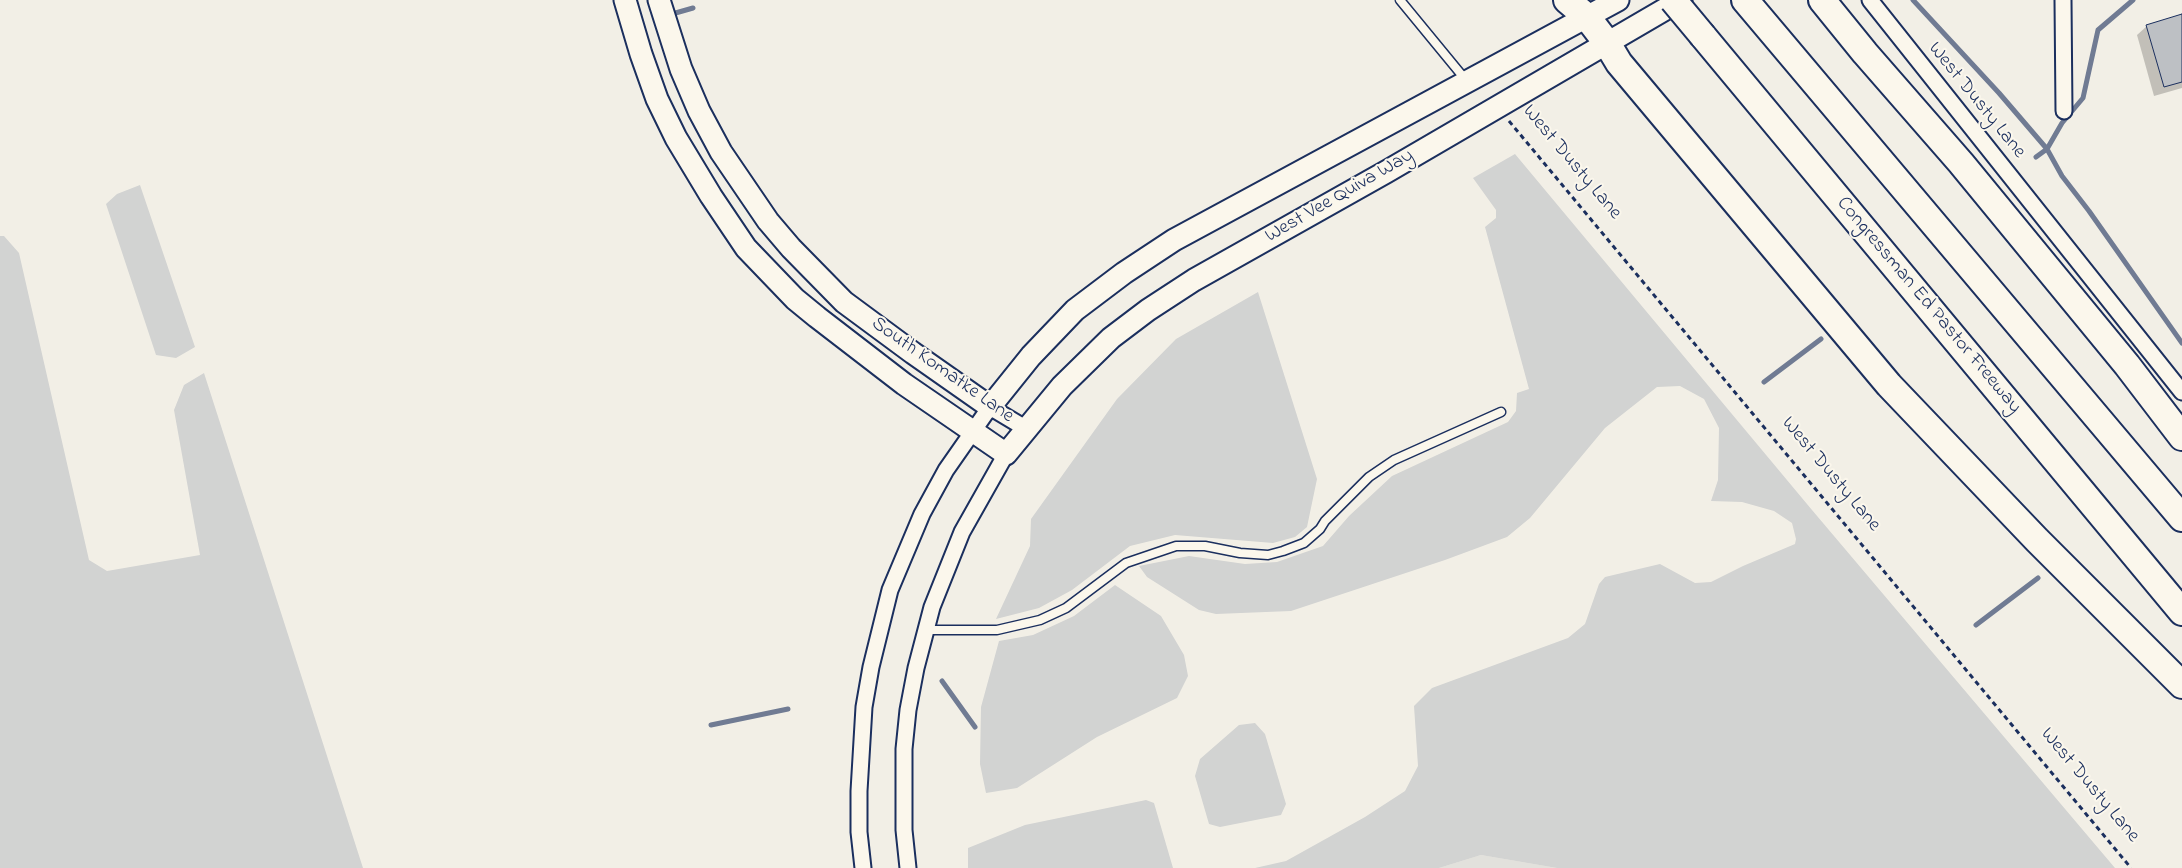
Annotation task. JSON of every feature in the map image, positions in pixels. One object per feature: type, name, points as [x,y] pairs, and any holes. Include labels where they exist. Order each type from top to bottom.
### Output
[{"type":"highway","points":[[1567,0],[1587,18],[1625,71],[1889,385],[2037,540],[2182,685]]},
{"type":"highway","name":"Congressman Ed Pastor Freeway","points":[[1674,0],[2182,612]]},
{"type":"highway","points":[[1822,0],[1865,53],[1962,163],[2127,365],[2182,437]]},
{"type":"highway","points":[[1749,5],[2182,518]]},
{"type":"street","name":"South Komatke Lane","points":[[626,0],[640,54],[657,99],[676,138],[710,196],[746,248],[795,299],[816,317],[904,384],[972,430],[946,470],[922,514],[890,590],[879,627],[864,707],[861,749],[860,832],[863,868]]},
{"type":"street","name":"South Komatke Lane","points":[[659,0],[681,69],[699,111],[721,152],[768,221],[804,262],[844,302],[990,407],[1025,428],[1006,454],[962,532],[932,607],[925,630],[908,710],[904,749],[904,830],[908,868]]},
{"type":"street","name":"West Vee Quiva Way","points":[[972,430],[1052,333],[1075,310],[1124,273],[1174,240],[1618,0]]},
{"type":"street","name":"West Vee Quiva Way","points":[[1025,428],[1083,364],[1111,338],[1148,310],[1194,280],[1498,107],[1681,0]]},
{"type":"street","name":"West Dusty Lane","points":[[1870,0],[2182,392]]},
{"type":"street","points":[[2063,0],[2064,111]]},
{"type":"street","points":[[972,430],[1006,454]]},
{"type":"lane","points":[[1400,0],[1467,81]]},
{"type":"lane","points":[[925,630],[997,630],[1040,620],[1066,608],[1126,563],[1176,546],[1205,546],[1250,554],[1268,555],[1283,551],[1304,543],[1320,529],[1325,521],[1369,477],[1394,460],[1502,412]]},
{"type":"path","name":"West Dusty Lane","points":[[1498,107],[2131,868]]},
{"type":"shaded area","points":[[1515,154],[1812,510],[2115,868],[1557,868],[1481,855],[1439,868],[1255,868],[1286,861],[1365,817],[1405,791],[1418,766],[1414,706],[1432,688],[1568,638],[1585,624],[1599,584],[1605,577],[1660,564],[1695,583],[1711,582],[1795,544],[1796,539],[1792,523],[1774,511],[1742,502],[1711,501],[1718,480],[1719,428],[1704,399],[1680,386],[1657,387],[1605,428],[1530,518],[1507,537],[1445,560],[1291,611],[1216,614],[1199,610],[1147,577],[1139,566],[1189,556],[1245,564],[1277,562],[1323,546],[1349,516],[1392,476],[1508,422],[1516,411],[1517,393],[1529,389],[1485,227],[1496,218],[1496,210],[1473,178]]},
{"type":"shaded area","points":[[140,185],[195,347],[176,358],[156,355],[106,204],[117,194]]},
{"type":"shaded area","points":[[0,236],[4,236],[19,253],[89,560],[107,571],[200,555],[174,410],[184,385],[204,373],[363,868],[0,868]]},
{"type":"shaded area","points":[[1258,292],[1317,479],[1307,527],[1295,537],[1273,543],[1175,535],[1130,546],[1072,590],[1039,608],[996,619],[1030,546],[1031,519],[1117,399],[1176,339]]},
{"type":"shaded area","points":[[1115,585],[1161,616],[1184,655],[1188,676],[1177,698],[1097,737],[1017,788],[986,793],[980,764],[981,707],[999,641],[1033,635],[1074,616]]},
{"type":"shaded area","points":[[1255,723],[1265,734],[1286,804],[1281,815],[1220,827],[1209,824],[1195,776],[1200,759],[1239,725]]},
{"type":"shaded area","points":[[1146,800],[1154,803],[1173,868],[968,868],[968,848],[1025,825]]},
{"type":"shaded area","points":[[1481,855],[1557,868],[1439,868]]},
{"type":"building","points":[[2182,14],[2182,82],[2164,87],[2146,25]]},
{"type":"waterway","points":[[1913,0],[1999,93],[2047,149],[2062,176],[2089,211],[2182,343]]},
{"type":"waterway","points":[[2036,157],[2047,149],[2062,123],[2083,98],[2098,30],[2133,0]]},
{"type":"waterway","points":[[672,14],[693,8]]},
{"type":"waterway","points":[[1764,382],[1821,339]]},
{"type":"waterway","points":[[1976,625],[2038,578]]},
{"type":"waterway","points":[[942,681],[975,727]]},
{"type":"waterway","points":[[711,725],[788,709]]}]
